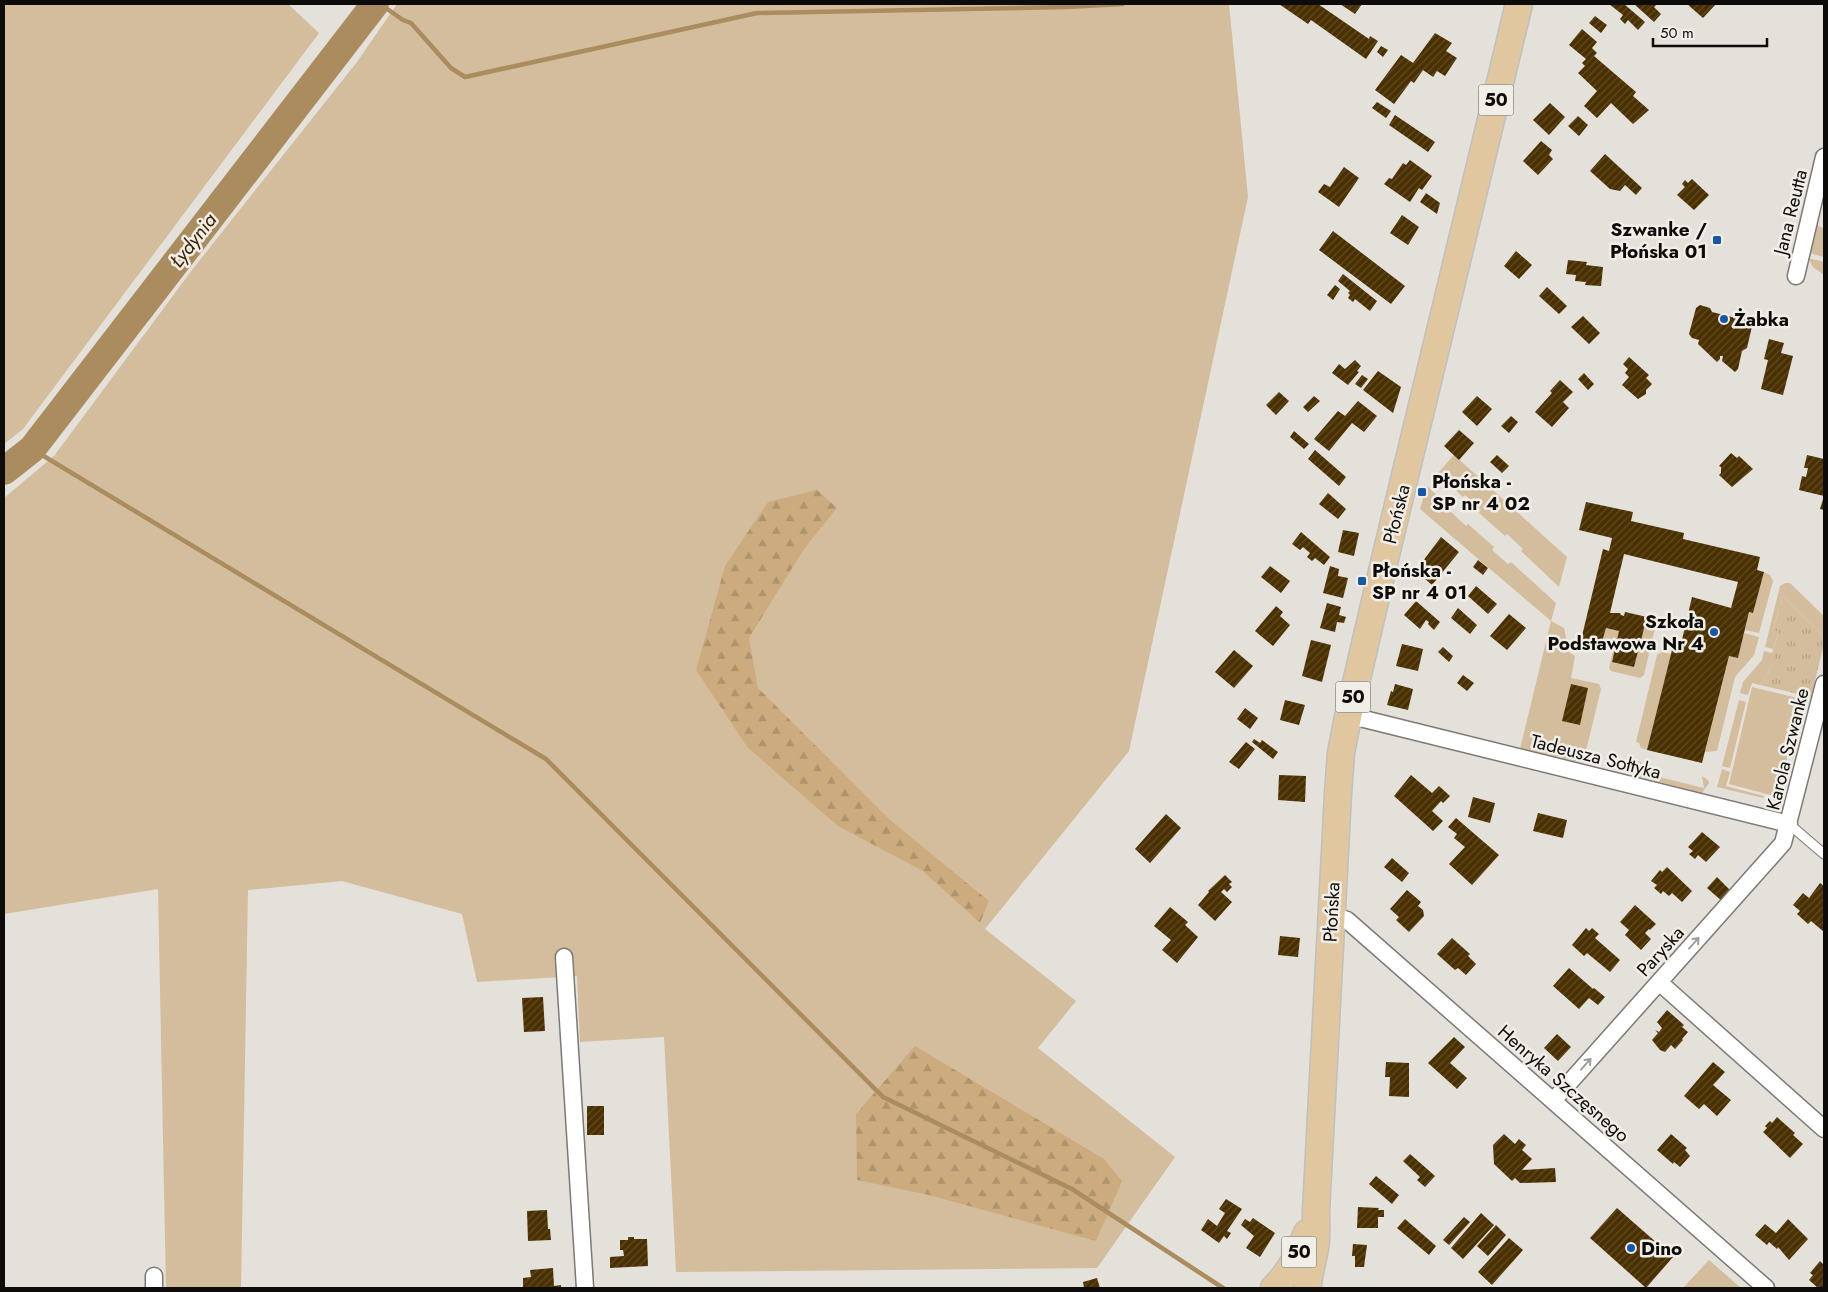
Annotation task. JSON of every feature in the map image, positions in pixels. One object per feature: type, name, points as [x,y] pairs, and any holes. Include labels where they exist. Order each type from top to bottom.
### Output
[{"type":"main road","name":"Płońska","points":[[1308,1288],[1316,1247],[1316,1211],[1331,915],[1342,753],[1348,717],[1383,567],[1519,4]]},
{"type":"main road","name":"Płońska","points":[[1275,1288],[1294,1263],[1316,1211]]},
{"type":"main road","points":[[1275,1288],[1292,1288]]},
{"type":"street","name":"Jana Reutta","points":[[1796,276],[1824,157]]},
{"type":"street","name":"Karola Szwanke","points":[[1789,824],[1824,684]]},
{"type":"street","name":"Tadeusza Sołtyka","points":[[1348,717],[1364,719],[1789,824]]},
{"type":"street","name":"Paryska","points":[[1553,1101],[1783,843],[1789,824]]},
{"type":"street","name":"Henryka Szczęsnego","points":[[1331,915],[1347,920],[1766,1288]]},
{"type":"street","points":[[564,957],[585,1288]]},
{"type":"street","points":[[1659,982],[1824,1129]]},
{"type":"lane","name":"Tadeusza Sołtyka","points":[[1789,824],[1824,854]]},
{"type":"green space","points":[[4,4],[288,4],[319,33],[23,429],[4,444]]},
{"type":"green space","points":[[397,4],[1229,4],[1248,197],[1129,751],[985,929],[1076,1001],[1038,1048],[1175,1157],[1097,1268],[676,1272],[664,1037],[580,1042],[577,976],[477,982],[462,914],[342,881],[248,890],[241,1288],[166,1288],[158,889],[4,914],[4,498],[54,456],[192,270],[357,62]]},
{"type":"green space","points":[[1815,225],[1824,228],[1824,257],[1809,253]]},
{"type":"green space","points":[[1808,258],[1824,262],[1824,275],[1813,267]]},
{"type":"green space","points":[[1454,455],[1567,557],[1559,587],[1521,551],[1523,549],[1507,534],[1505,536],[1479,513],[1481,510],[1465,495],[1463,497],[1437,474]]},
{"type":"green space","points":[[1427,486],[1466,526],[1468,524],[1494,547],[1492,550],[1508,564],[1511,562],[1556,603],[1551,621],[1420,509]]},
{"type":"green space","points":[[817,490],[837,508],[804,549],[749,638],[758,688],[890,820],[989,901],[980,923],[923,871],[838,826],[748,748],[696,670],[725,566],[768,502]]},
{"type":"green space","points":[[1764,572],[1770,575],[1773,581],[1759,633],[1745,630],[1749,612],[1753,613]]},
{"type":"green space","points":[[1790,583],[1824,616],[1824,637],[1783,596],[1773,629],[1779,632],[1773,649],[1765,647],[1780,586]]},
{"type":"green space","points":[[1783,596],[1824,637],[1811,697],[1760,685],[1771,668],[1775,654],[1772,653],[1779,632],[1773,630]]},
{"type":"green space","points":[[1647,617],[1657,620],[1644,675],[1640,678],[1611,671],[1609,668],[1613,651],[1584,644],[1581,640],[1601,645],[1606,628],[1619,631],[1612,662],[1634,667]]},
{"type":"green space","points":[[1551,621],[1564,628],[1569,652],[1575,656],[1571,678],[1599,684],[1601,689],[1583,763],[1520,749]]},
{"type":"green space","points":[[1744,633],[1759,637],[1754,655],[1735,677],[1717,751],[1705,752],[1729,656],[1738,658]]},
{"type":"green space","points":[[1764,651],[1776,654],[1771,668],[1760,685],[1752,683],[1748,695],[1740,693],[1743,682],[1762,660]]},
{"type":"green space","points":[[1662,652],[1671,654],[1647,750],[1641,748],[1639,743],[1636,742],[1657,655]]},
{"type":"green space","points":[[1752,687],[1801,699],[1778,797],[1729,784]]},
{"type":"green space","points":[[1739,700],[1746,702],[1730,768],[1722,766]]},
{"type":"green space","points":[[1635,760],[1642,763],[1647,774],[1704,788],[1702,776],[1709,783],[1702,793],[1632,775],[1631,763]]},
{"type":"green space","points":[[1722,769],[1730,772],[1726,786],[1764,796],[1763,798],[1717,787]]},
{"type":"green space","points":[[915,1046],[1104,1159],[1122,1181],[1096,1241],[929,1195],[857,1180],[856,1114]]},
{"type":"green space","points":[[1709,1260],[1741,1288],[1683,1288]]},
{"type":"building","points":[[1279,4],[1318,4],[1369,39],[1370,36],[1378,41],[1366,59],[1311,20],[1308,24]]},
{"type":"building","points":[[1340,4],[1362,4],[1355,14]]},
{"type":"building","points":[[1609,4],[1624,4],[1645,22],[1638,30],[1628,20],[1625,24],[1620,19],[1623,15]]},
{"type":"building","points":[[1634,4],[1657,4],[1654,7],[1661,14],[1654,22]]},
{"type":"building","points":[[1687,4],[1716,4],[1703,18]]},
{"type":"building","points":[[1595,16],[1607,25],[1601,33],[1589,23]]},
{"type":"building","points":[[1582,29],[1597,42],[1592,48],[1597,53],[1594,56],[1636,92],[1633,96],[1649,110],[1633,124],[1611,103],[1597,118],[1584,106],[1597,91],[1578,73],[1585,66],[1582,63],[1586,59],[1569,45]]},
{"type":"building","points":[[1435,33],[1452,43],[1446,51],[1457,58],[1445,76],[1437,71],[1433,77],[1423,70],[1414,83],[1411,81],[1394,104],[1375,90],[1401,55],[1413,63]]},
{"type":"building","points":[[1381,46],[1388,50],[1383,57],[1377,52]]},
{"type":"building","points":[[1377,102],[1391,111],[1386,118],[1372,108]]},
{"type":"building","points":[[1550,103],[1565,117],[1549,135],[1533,120]]},
{"type":"building","points":[[1395,115],[1435,142],[1428,152],[1389,125]]},
{"type":"building","points":[[1578,116],[1588,125],[1579,136],[1568,126]]},
{"type":"building","points":[[1541,141],[1552,150],[1549,155],[1553,159],[1538,175],[1523,161]]},
{"type":"building","points":[[1605,154],[1642,188],[1636,195],[1625,185],[1620,191],[1610,189],[1590,171]]},
{"type":"building","points":[[1410,160],[1432,176],[1422,190],[1419,188],[1410,202],[1384,184],[1389,178],[1392,179],[1403,163],[1406,165]]},
{"type":"building","points":[[1344,167],[1359,178],[1339,207],[1318,192],[1324,184],[1330,187]]},
{"type":"building","points":[[1692,179],[1709,195],[1694,210],[1677,195],[1685,187],[1682,184],[1685,180],[1688,183]]},
{"type":"building","points":[[1426,193],[1440,203],[1437,214],[1420,202]]},
{"type":"building","points":[[1402,215],[1419,227],[1408,245],[1390,233]]},
{"type":"building","points":[[1333,231],[1405,286],[1391,304],[1319,250]]},
{"type":"building","points":[[1516,251],[1532,265],[1519,279],[1504,266]]},
{"type":"building","points":[[1568,260],[1587,262],[1586,265],[1603,267],[1601,286],[1585,285],[1586,282],[1575,281],[1576,275],[1566,274]]},
{"type":"building","points":[[1343,274],[1377,301],[1370,311],[1355,299],[1353,302],[1348,298],[1350,291],[1338,281]]},
{"type":"building","points":[[1335,285],[1340,289],[1333,300],[1327,295]]},
{"type":"building","points":[[1547,287],[1567,306],[1559,314],[1539,296]]},
{"type":"building","points":[[1700,305],[1710,308],[1712,312],[1736,318],[1740,315],[1750,318],[1753,322],[1747,348],[1742,351],[1738,369],[1735,372],[1722,361],[1723,356],[1720,356],[1717,362],[1698,344],[1699,340],[1692,338],[1689,334],[1696,308]]},
{"type":"building","points":[[1583,316],[1600,333],[1589,344],[1571,327]]},
{"type":"building","points":[[1769,339],[1784,343],[1781,353],[1793,356],[1783,395],[1761,389],[1768,360],[1764,359]]},
{"type":"building","points":[[1629,357],[1649,375],[1646,378],[1652,384],[1646,390],[1646,394],[1638,399],[1622,385],[1629,377],[1625,373],[1628,369],[1623,364]]},
{"type":"building","points":[[1355,360],[1361,366],[1357,371],[1359,372],[1348,385],[1332,373],[1339,364],[1345,369]]},
{"type":"building","points":[[1378,371],[1401,387],[1393,413],[1363,390]]},
{"type":"building","points":[[1584,373],[1594,384],[1588,390],[1578,379]]},
{"type":"building","points":[[1362,375],[1368,379],[1361,388],[1355,384]]},
{"type":"building","points":[[1560,380],[1573,392],[1563,402],[1569,408],[1552,427],[1535,412],[1552,393],[1550,391]]},
{"type":"building","points":[[1279,392],[1289,401],[1276,415],[1266,405]]},
{"type":"building","points":[[1314,396],[1320,401],[1308,412],[1303,407]]},
{"type":"building","points":[[1477,396],[1492,409],[1477,426],[1462,412]]},
{"type":"building","points":[[1358,401],[1377,416],[1364,432],[1352,423],[1329,451],[1314,439],[1338,411],[1345,416]]},
{"type":"building","points":[[1511,416],[1518,422],[1509,433],[1501,426]]},
{"type":"building","points":[[1459,430],[1474,443],[1459,460],[1444,446]]},
{"type":"building","points":[[1294,431],[1309,444],[1304,449],[1290,437]]},
{"type":"building","points":[[1315,450],[1346,477],[1339,486],[1308,459]]},
{"type":"building","points":[[1731,453],[1737,458],[1739,456],[1753,469],[1732,487],[1719,475],[1721,467],[1719,466]]},
{"type":"building","points":[[1497,455],[1509,466],[1502,473],[1490,462]]},
{"type":"building","points":[[1807,455],[1824,459],[1824,496],[1799,490],[1802,476],[1806,477],[1808,468],[1804,468]]},
{"type":"building","points":[[1328,493],[1346,509],[1338,519],[1319,504]]},
{"type":"building","points":[[1824,496],[1824,510],[1820,509]]},
{"type":"building","name":"Szkoła Podstawowa Nr 4","points":[[1586,502],[1633,512],[1631,521],[1684,533],[1683,539],[1760,557],[1757,570],[1764,572],[1753,613],[1749,612],[1738,658],[1729,656],[1702,763],[1647,750],[1674,642],[1681,644],[1692,597],[1731,608],[1738,582],[1624,554],[1610,613],[1620,613],[1624,616],[1625,612],[1647,617],[1634,667],[1612,662],[1619,631],[1606,628],[1601,645],[1581,640],[1603,549],[1609,551],[1612,538],[1579,530]]},
{"type":"building","points":[[1343,530],[1359,533],[1354,556],[1338,552]]},
{"type":"building","points":[[1301,532],[1330,557],[1324,565],[1315,558],[1312,561],[1307,557],[1310,553],[1303,547],[1300,550],[1292,544]]},
{"type":"building","points":[[1441,537],[1459,552],[1432,585],[1417,572]]},
{"type":"building","points":[[1478,560],[1488,568],[1483,575],[1473,567]]},
{"type":"building","points":[[1270,566],[1290,581],[1281,593],[1261,577]]},
{"type":"building","points":[[1330,566],[1339,569],[1338,576],[1348,578],[1343,598],[1323,593]]},
{"type":"building","points":[[1476,586],[1497,604],[1488,614],[1468,596]]},
{"type":"building","points":[[1416,601],[1440,622],[1434,630],[1426,620],[1420,629],[1404,615]]},
{"type":"building","points":[[1327,603],[1341,607],[1339,615],[1346,617],[1344,623],[1337,622],[1335,632],[1320,628]]},
{"type":"building","points":[[1276,606],[1283,612],[1280,616],[1290,625],[1273,646],[1255,631]]},
{"type":"building","points":[[1458,608],[1477,625],[1470,634],[1451,618]]},
{"type":"building","points":[[1509,614],[1526,628],[1507,650],[1490,636]]},
{"type":"building","points":[[1311,640],[1331,645],[1322,682],[1302,676]]},
{"type":"building","points":[[1402,644],[1423,649],[1418,671],[1396,666]]},
{"type":"building","points":[[1443,647],[1453,656],[1449,662],[1438,652]]},
{"type":"building","points":[[1234,650],[1253,666],[1234,688],[1215,672]]},
{"type":"building","points":[[1463,675],[1474,683],[1467,691],[1457,683]]},
{"type":"building","points":[[1395,684],[1413,689],[1408,710],[1387,705]]},
{"type":"building","points":[[1571,684],[1588,688],[1580,725],[1562,721]]},
{"type":"building","points":[[1285,700],[1305,705],[1299,725],[1280,720]]},
{"type":"building","points":[[1245,708],[1258,718],[1250,729],[1237,719]]},
{"type":"building","points":[[1254,739],[1260,743],[1262,740],[1278,752],[1273,759],[1252,742]]},
{"type":"building","points":[[1246,742],[1255,749],[1239,769],[1229,762]]},
{"type":"building","points":[[1279,775],[1306,776],[1305,802],[1278,800]]},
{"type":"building","points":[[1411,775],[1432,793],[1439,786],[1450,796],[1443,803],[1441,801],[1432,811],[1443,821],[1433,831],[1394,796]]},
{"type":"building","points":[[1473,797],[1495,803],[1490,823],[1468,817]]},
{"type":"building","points":[[1538,813],[1567,820],[1563,838],[1533,831]]},
{"type":"building","points":[[1166,814],[1181,828],[1150,863],[1135,849]]},
{"type":"building","points":[[1456,818],[1499,855],[1472,885],[1449,864],[1465,847],[1454,838],[1457,834],[1448,827]]},
{"type":"building","points":[[1702,832],[1720,847],[1706,862],[1698,855],[1695,859],[1689,854],[1693,851],[1688,847]]},
{"type":"building","points":[[1392,858],[1409,873],[1402,882],[1384,867]]},
{"type":"building","points":[[1667,867],[1692,891],[1682,902],[1672,893],[1669,896],[1663,891],[1661,894],[1654,888],[1657,885],[1651,881],[1660,870],[1662,872]]},
{"type":"building","points":[[1225,875],[1232,882],[1229,884],[1232,887],[1227,892],[1224,889],[1221,892],[1232,902],[1215,921],[1198,905],[1208,891]]},
{"type":"building","points":[[1717,877],[1732,892],[1723,902],[1707,888]]},
{"type":"building","points":[[1820,883],[1824,886],[1824,932],[1811,921],[1808,924],[1797,914],[1800,911],[1793,905],[1803,893],[1809,898]]},
{"type":"building","points":[[1407,890],[1421,902],[1418,906],[1423,910],[1424,916],[1409,932],[1396,920],[1399,917],[1390,909]]},
{"type":"building","points":[[1635,905],[1656,924],[1645,933],[1651,939],[1641,950],[1625,935],[1629,930],[1620,922]]},
{"type":"building","points":[[1170,907],[1188,922],[1185,925],[1198,937],[1177,963],[1162,950],[1171,940],[1154,926]]},
{"type":"building","points":[[1586,928],[1589,931],[1592,928],[1599,934],[1595,938],[1620,960],[1610,972],[1587,953],[1584,956],[1572,945]]},
{"type":"building","points":[[1280,936],[1300,938],[1298,957],[1278,955]]},
{"type":"building","points":[[1452,938],[1470,954],[1468,956],[1476,964],[1466,975],[1458,968],[1455,970],[1437,954]]},
{"type":"building","points":[[1569,968],[1605,997],[1598,1005],[1589,998],[1579,1009],[1553,986]]},
{"type":"building","points":[[543,997],[545,1031],[524,1032],[522,998]]},
{"type":"building","points":[[1667,1010],[1684,1025],[1682,1027],[1688,1032],[1675,1049],[1671,1045],[1665,1052],[1660,1050],[1652,1040],[1658,1033],[1655,1030],[1659,1032],[1662,1028],[1657,1022]]},
{"type":"building","points":[[1557,1034],[1571,1047],[1558,1061],[1544,1048]]},
{"type":"building","points":[[1454,1037],[1465,1047],[1450,1063],[1467,1078],[1457,1089],[1428,1063]]},
{"type":"building","points":[[1386,1062],[1409,1063],[1409,1097],[1389,1096],[1390,1077],[1385,1077]]},
{"type":"building","points":[[1713,1062],[1725,1072],[1713,1085],[1731,1100],[1717,1116],[1704,1104],[1699,1109],[1684,1096]]},
{"type":"building","points":[[587,1106],[604,1106],[604,1135],[587,1135]]},
{"type":"building","points":[[1777,1117],[1795,1133],[1793,1135],[1803,1144],[1790,1158],[1763,1132],[1767,1128],[1765,1126],[1770,1121],[1772,1123]]},
{"type":"building","points":[[1504,1134],[1515,1144],[1519,1139],[1526,1145],[1522,1150],[1532,1159],[1522,1170],[1555,1168],[1556,1182],[1520,1183],[1515,1178],[1512,1181],[1494,1164],[1493,1145]]},
{"type":"building","points":[[1671,1134],[1687,1148],[1685,1150],[1690,1156],[1680,1167],[1674,1162],[1673,1164],[1657,1150]]},
{"type":"building","points":[[1410,1154],[1435,1176],[1425,1187],[1417,1180],[1420,1177],[1403,1161]]},
{"type":"building","points":[[1376,1176],[1399,1195],[1392,1204],[1369,1184]]},
{"type":"building","points":[[1226,1199],[1242,1209],[1227,1231],[1231,1233],[1227,1239],[1224,1236],[1219,1243],[1201,1230],[1208,1219],[1217,1226],[1225,1213],[1219,1209]]},
{"type":"building","points":[[1358,1207],[1384,1210],[1384,1217],[1378,1217],[1378,1228],[1357,1228]]},
{"type":"building","name":"Dino","points":[[1617,1208],[1673,1257],[1646,1288],[1590,1238]]},
{"type":"building","points":[[547,1210],[548,1229],[550,1229],[551,1240],[528,1241],[527,1211]]},
{"type":"building","points":[[1481,1213],[1494,1225],[1463,1259],[1451,1248]]},
{"type":"building","points":[[1464,1217],[1470,1222],[1449,1245],[1443,1240]]},
{"type":"building","points":[[1253,1218],[1275,1233],[1260,1257],[1246,1248],[1254,1236],[1241,1225],[1245,1219],[1250,1222]]},
{"type":"building","points":[[1405,1219],[1436,1246],[1429,1255],[1397,1228]]},
{"type":"building","points":[[1788,1219],[1808,1239],[1789,1260],[1778,1247],[1777,1249],[1769,1242],[1767,1245],[1755,1235],[1765,1224],[1776,1233]]},
{"type":"building","points":[[1496,1225],[1506,1235],[1488,1256],[1477,1246]]},
{"type":"building","points":[[628,1237],[647,1239],[648,1266],[610,1268],[610,1257],[624,1256],[623,1250],[620,1250],[620,1240],[628,1240]]},
{"type":"building","points":[[1509,1238],[1523,1250],[1492,1285],[1478,1272]]},
{"type":"building","points":[[1353,1244],[1367,1245],[1364,1267],[1355,1267],[1355,1256],[1352,1256]]},
{"type":"building","points":[[1820,1261],[1824,1265],[1824,1288],[1818,1288],[1809,1280],[1813,1275],[1810,1273]]},
{"type":"building","points":[[553,1268],[554,1286],[561,1285],[561,1288],[523,1288],[523,1278],[531,1277],[530,1270]]},
{"type":"building","points":[[1097,1278],[1100,1288],[1084,1288],[1083,1282]]},
{"type":"waterway","name":"Łydynia","points":[[4,471],[32,449],[375,4]]},
{"type":"waterway","points":[[380,4],[403,20],[411,23],[451,68],[465,77],[757,13],[1066,7],[1123,4]]},
{"type":"waterway","points":[[32,449],[546,759],[883,1097],[1072,1189],[1223,1288]]},
{"type":"place","name":"Szwanke / Płońska 01","points":[[1717,240]]},
{"type":"place","name":"Żabka","points":[[1724,319]]},
{"type":"place","name":"Płońska - SP nr 4 02","points":[[1422,492]]},
{"type":"place","name":"Płońska - SP nr 4 01","points":[[1362,581]]},
{"type":"place","name":"Szkoła Podstawowa Nr 4","points":[[1714,632]]},
{"type":"place","name":"Dino","points":[[1631,1248]]}]
